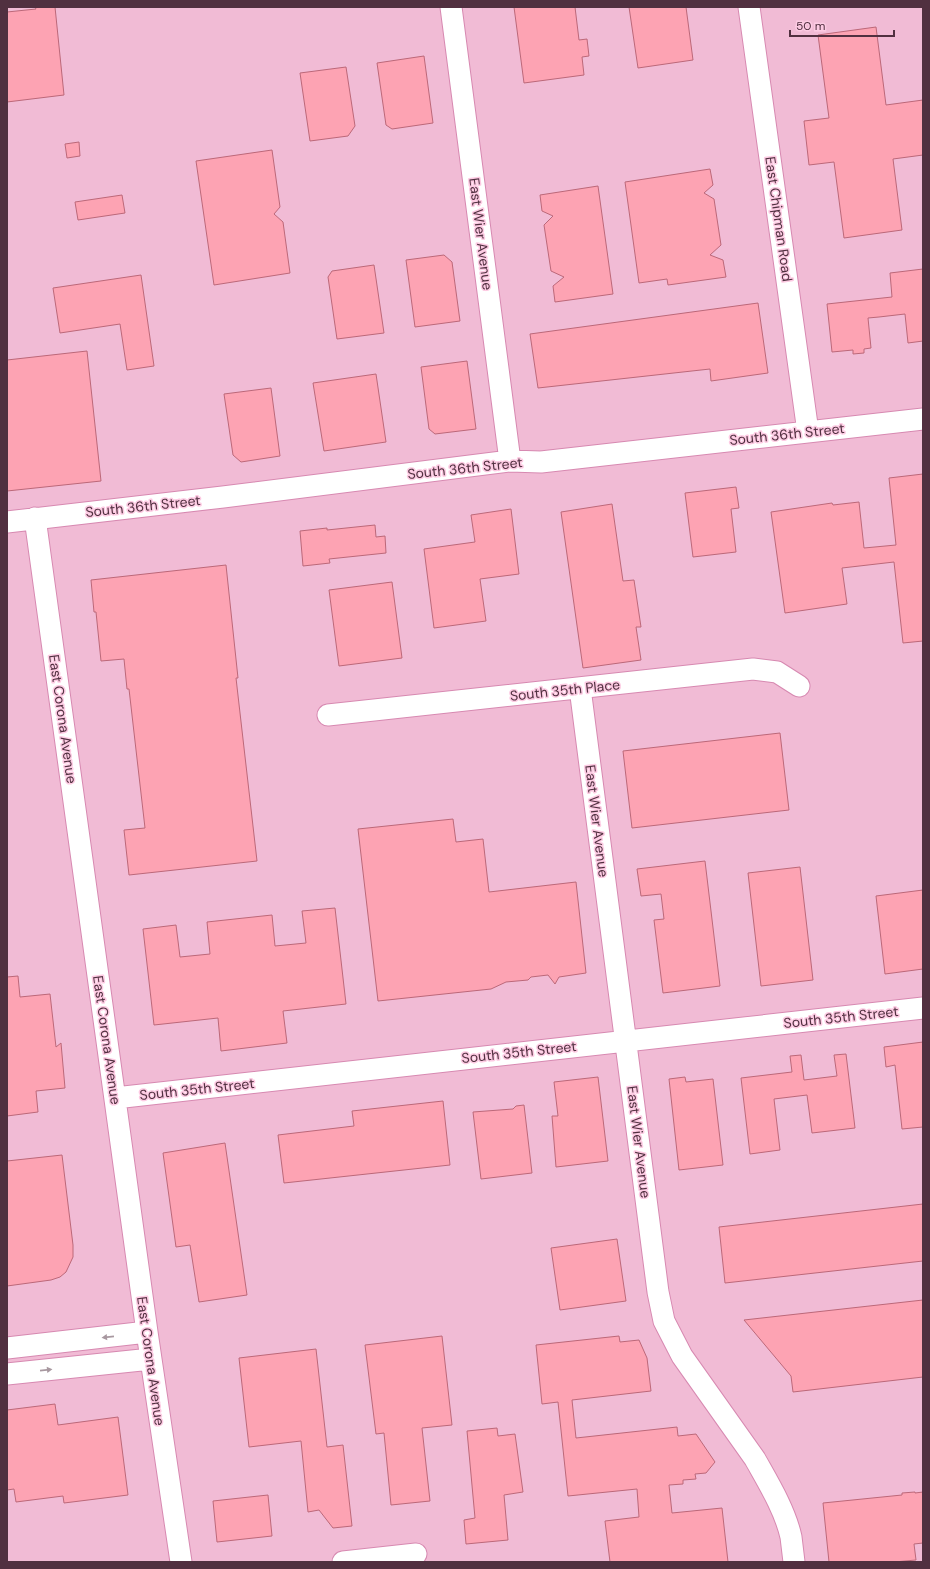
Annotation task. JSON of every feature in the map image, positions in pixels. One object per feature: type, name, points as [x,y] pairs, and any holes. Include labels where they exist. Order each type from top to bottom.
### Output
[{"type":"street","name":"East Wier Avenue","points":[[451,7],[510,461]]},
{"type":"street","name":"East Chipman Road","points":[[749,7],[808,432]]},
{"type":"street","name":"South 36th Street","points":[[7,522],[510,461],[541,462],[923,419]]},
{"type":"street","name":"East Corona Avenue","points":[[36,518],[147,1332],[181,1562]]},
{"type":"street","name":"South 35th Place","points":[[328,715],[753,669],[777,672],[799,686]]},
{"type":"street","name":"East Wier Avenue","points":[[580,688],[658,1292],[664,1321],[682,1356],[755,1459],[763,1473],[781,1508],[790,1537],[794,1562]]},
{"type":"street","name":"South 35th Street","points":[[115,1098],[923,1008]]},
{"type":"street","points":[[7,1348],[147,1332]]},
{"type":"street","points":[[7,1374],[151,1360]]},
{"type":"street","points":[[343,1562],[416,1554]]},
{"type":"shaded area","points":[[7,7],[923,7],[923,1562],[7,1562]]},
{"type":"building","points":[[35,7],[55,7],[64,95],[7,102],[7,12],[36,9]]},
{"type":"building","points":[[514,7],[575,7],[579,40],[587,39],[589,56],[582,57],[584,75],[524,83]]},
{"type":"building","points":[[629,7],[686,7],[693,60],[638,68]]},
{"type":"building","points":[[876,27],[886,105],[923,100],[923,155],[893,159],[902,230],[844,238],[834,162],[809,165],[804,121],[829,118],[818,35]]},
{"type":"building","points":[[424,56],[433,123],[392,129],[386,125],[377,63]]},
{"type":"building","points":[[346,67],[355,126],[348,136],[310,141],[300,73]]},
{"type":"building","points":[[79,142],[80,156],[67,158],[65,144]]},
{"type":"building","points":[[272,150],[280,207],[274,214],[283,222],[290,273],[214,285],[196,161]]},
{"type":"building","points":[[710,169],[713,185],[704,193],[714,199],[721,245],[710,255],[723,260],[726,277],[668,285],[667,279],[639,283],[625,182]]},
{"type":"building","points":[[598,186],[613,294],[555,302],[553,286],[564,277],[551,271],[544,225],[553,216],[542,211],[540,195]]},
{"type":"building","points":[[122,195],[125,213],[78,220],[75,202]]},
{"type":"building","points":[[444,255],[452,262],[460,321],[415,327],[406,260]]},
{"type":"building","points":[[374,265],[384,333],[337,339],[328,277],[332,271]]},
{"type":"building","points":[[923,269],[923,341],[908,343],[905,314],[868,318],[871,348],[864,349],[864,353],[853,354],[853,350],[832,352],[827,304],[892,297],[890,273]]},
{"type":"building","points":[[141,275],[154,366],[127,370],[120,324],[60,333],[53,288]]},
{"type":"building","points":[[758,303],[768,373],[711,381],[710,369],[538,388],[530,334]]},
{"type":"building","points":[[87,351],[101,481],[7,491],[7,360]]},
{"type":"building","points":[[467,361],[476,429],[435,434],[429,429],[421,367]]},
{"type":"building","points":[[376,374],[386,442],[324,451],[313,383]]},
{"type":"building","points":[[271,388],[280,456],[241,462],[233,455],[224,394]]},
{"type":"building","points":[[923,474],[923,641],[903,643],[894,562],[842,568],[847,604],[785,613],[771,512],[832,503],[833,505],[859,502],[864,548],[896,545],[889,478]]},
{"type":"building","points":[[736,487],[739,508],[731,509],[736,552],[693,557],[685,493]]},
{"type":"building","points":[[612,504],[623,581],[634,580],[641,627],[636,627],[641,660],[583,668],[561,512]]},
{"type":"building","points":[[511,509],[519,574],[480,579],[486,621],[434,628],[424,549],[475,542],[471,515]]},
{"type":"building","points":[[375,525],[376,537],[385,536],[386,553],[329,559],[330,563],[303,566],[300,531]]},
{"type":"building","points":[[226,565],[238,678],[236,678],[257,861],[129,875],[124,830],[145,828],[129,689],[127,689],[124,659],[101,661],[91,580]]},
{"type":"building","points":[[392,582],[402,658],[339,666],[329,590]]},
{"type":"building","points":[[780,733],[789,810],[632,828],[623,751]]},
{"type":"building","points":[[453,819],[456,842],[483,839],[489,892],[576,882],[586,973],[559,977],[555,984],[548,975],[531,977],[528,980],[506,982],[491,989],[378,1001],[358,829]]},
{"type":"building","points":[[705,861],[720,986],[663,993],[654,920],[664,919],[661,894],[641,896],[637,869]]},
{"type":"building","points":[[800,867],[813,980],[761,986],[748,873]]},
{"type":"building","points":[[923,890],[923,969],[885,974],[876,896]]},
{"type":"building","points":[[335,908],[346,1004],[283,1011],[287,1043],[221,1051],[218,1018],[154,1025],[143,929],[176,925],[180,957],[210,954],[207,922],[272,915],[275,946],[306,943],[302,911]]},
{"type":"building","points":[[18,976],[20,997],[50,994],[56,1047],[61,1043],[65,1088],[36,1091],[38,1112],[7,1116],[7,977]]},
{"type":"building","points":[[923,1042],[923,1127],[902,1129],[895,1065],[886,1067],[884,1047]]},
{"type":"building","points":[[846,1054],[855,1128],[812,1133],[807,1095],[774,1099],[780,1150],[750,1154],[741,1078],[792,1072],[790,1056],[801,1055],[804,1080],[837,1076],[834,1055]]},
{"type":"building","points":[[598,1077],[608,1161],[556,1167],[552,1116],[558,1116],[554,1082]]},
{"type":"building","points":[[685,1077],[686,1082],[713,1079],[723,1165],[679,1170],[669,1079]]},
{"type":"building","points":[[443,1101],[450,1165],[284,1183],[278,1135],[354,1126],[352,1111]]},
{"type":"building","points":[[524,1105],[532,1173],[481,1179],[473,1112],[513,1109],[516,1106]]},
{"type":"building","points":[[225,1143],[247,1295],[199,1302],[190,1245],[176,1247],[163,1153]]},
{"type":"building","points":[[62,1155],[73,1245],[73,1257],[66,1272],[60,1277],[51,1280],[7,1286],[7,1161]]},
{"type":"building","points":[[923,1204],[923,1261],[725,1283],[719,1227]]},
{"type":"building","points":[[617,1239],[626,1301],[560,1310],[551,1248]]},
{"type":"building","points":[[923,1300],[923,1377],[793,1392],[791,1376],[744,1320]]},
{"type":"building","points":[[442,1336],[452,1425],[422,1428],[430,1501],[391,1505],[384,1433],[376,1434],[365,1345]]},
{"type":"building","points":[[619,1336],[620,1342],[639,1340],[647,1358],[651,1391],[572,1400],[576,1438],[677,1427],[678,1436],[696,1434],[715,1462],[706,1473],[695,1474],[696,1479],[683,1480],[683,1484],[669,1485],[672,1513],[722,1508],[728,1562],[610,1562],[605,1521],[639,1517],[637,1489],[568,1496],[558,1402],[542,1404],[536,1345]]},
{"type":"building","points":[[316,1349],[327,1447],[343,1445],[352,1526],[333,1528],[319,1510],[308,1512],[301,1441],[249,1447],[239,1358]]},
{"type":"building","points":[[55,1404],[58,1425],[118,1417],[128,1495],[64,1503],[63,1496],[16,1502],[14,1489],[7,1490],[7,1410]]},
{"type":"building","points":[[497,1428],[498,1436],[515,1434],[523,1492],[504,1495],[508,1540],[466,1544],[464,1520],[475,1518],[467,1431]]},
{"type":"building","points":[[923,1492],[923,1543],[914,1544],[916,1560],[894,1562],[829,1562],[823,1503],[902,1495],[902,1493]]},
{"type":"building","points":[[268,1495],[272,1536],[217,1542],[213,1501]]}]
